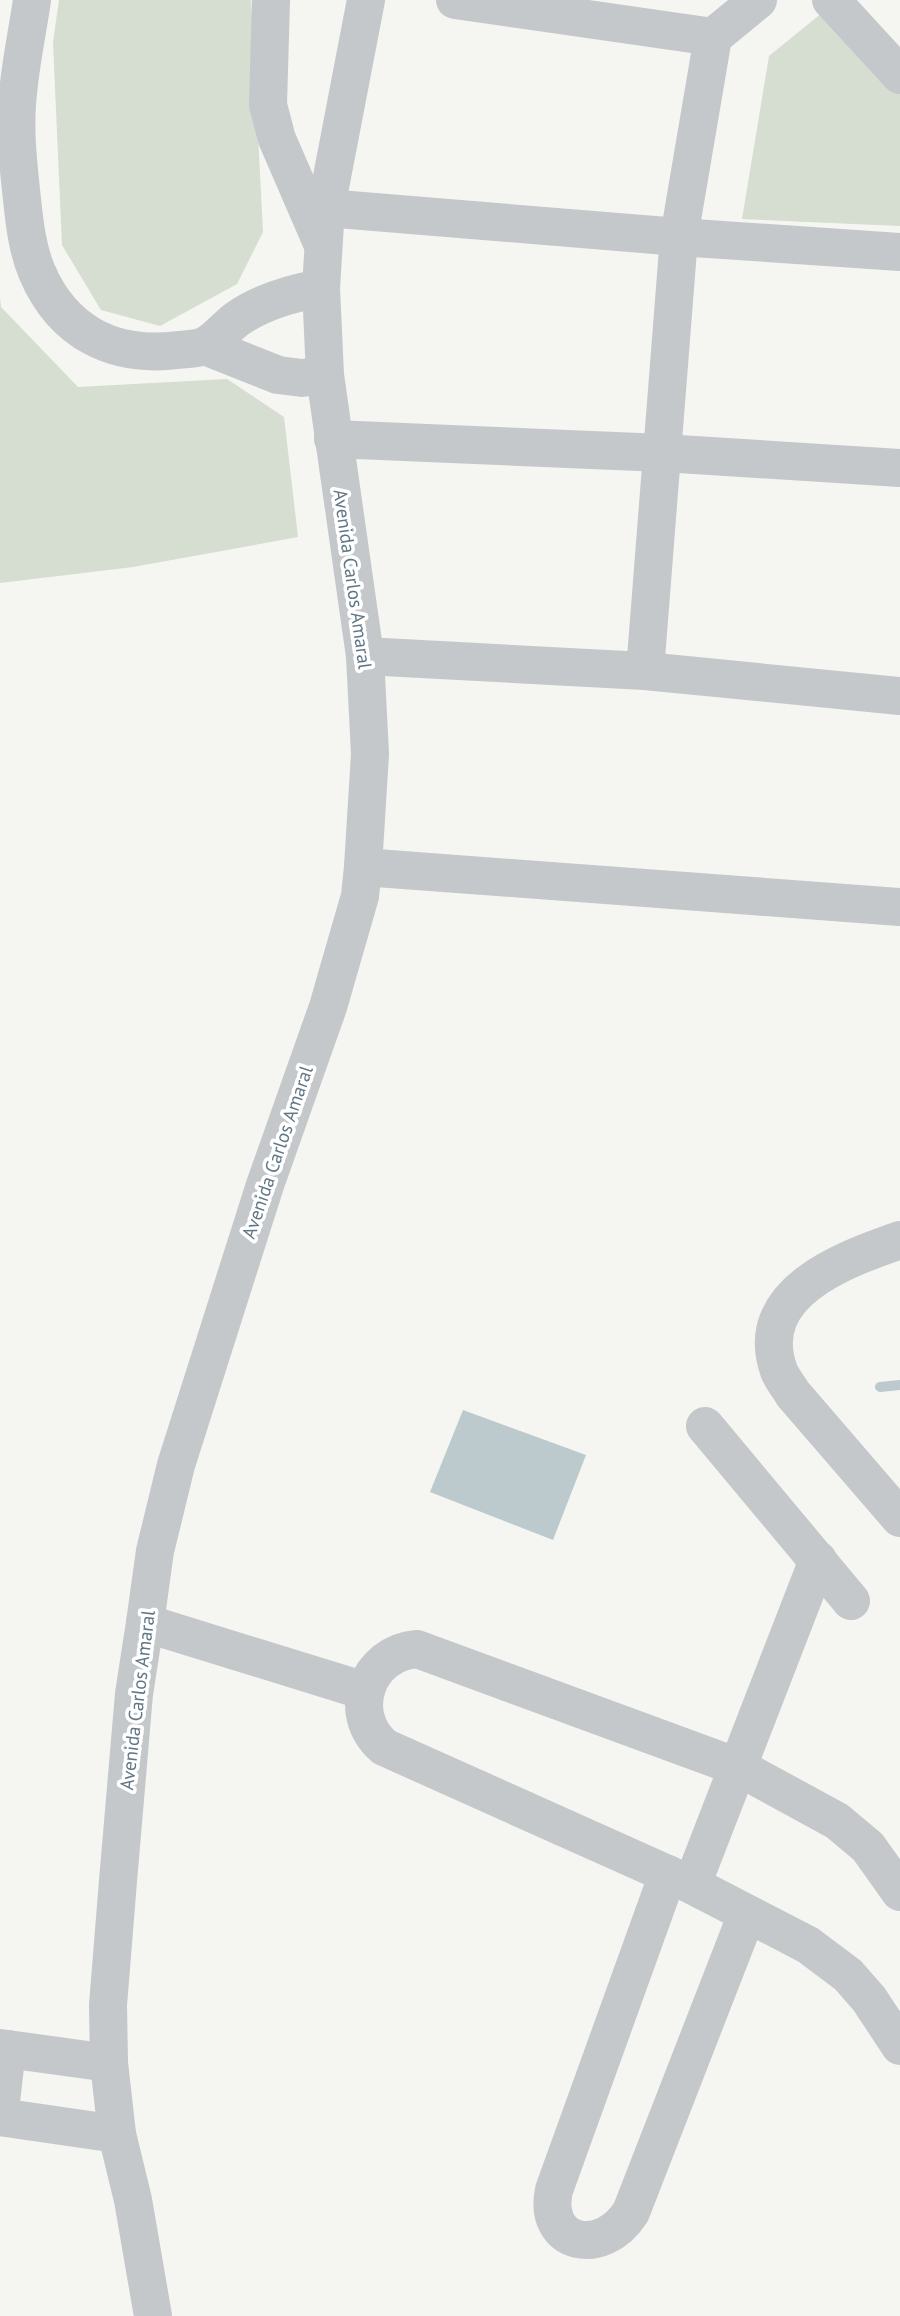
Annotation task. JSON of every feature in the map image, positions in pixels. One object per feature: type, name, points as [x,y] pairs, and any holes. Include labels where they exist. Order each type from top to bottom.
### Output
[{"type":"street","points":[[32,0],[17,105],[18,164],[26,233],[37,271],[51,299],[70,321],[95,339],[122,350],[150,353],[205,346],[278,374],[302,378],[325,375]]},
{"type":"street","points":[[271,0],[268,106],[277,139],[324,247]]},
{"type":"street","name":"Avenida Carlos Amaral","points":[[152,2308],[133,2200],[117,2134],[109,2063],[108,2005],[134,1694],[155,1551],[176,1465],[265,1185],[328,1006],[356,909],[363,867],[370,754],[365,656],[325,375],[321,288],[327,208],[366,0]]},
{"type":"street","points":[[455,0],[713,37]]},
{"type":"street","points":[[645,671],[679,237],[713,37],[758,0]]},
{"type":"street","points":[[831,0],[900,75]]},
{"type":"street","points":[[327,208],[900,252]]},
{"type":"street","points":[[205,346],[239,318],[292,294],[321,288]]},
{"type":"street","points":[[333,439],[663,453],[900,468]]},
{"type":"street","points":[[365,656],[645,671],[900,696]]},
{"type":"street","points":[[363,867],[900,907]]},
{"type":"street","points":[[900,1240],[857,1255],[817,1275],[795,1294],[781,1315],[775,1331],[774,1347],[780,1373],[793,1394],[900,1518]]},
{"type":"street","points":[[705,1426],[851,1601]]},
{"type":"street","points":[[747,1914],[631,2212],[623,2225],[613,2233],[589,2241],[578,2239],[561,2228],[554,2217],[551,2204],[554,2190],[680,1880],[738,1766],[818,1560]]},
{"type":"street","points":[[145,1623],[365,1691]]},
{"type":"street","points":[[900,1892],[867,1847],[837,1821],[738,1766],[417,1648],[394,1653],[378,1668],[365,1691],[367,1726],[373,1737],[384,1747],[680,1880],[808,1945],[848,1975],[869,1999],[900,2046]]},
{"type":"street","points":[[0,2110],[4,2048],[109,2063]]},
{"type":"street","points":[[0,2117],[117,2134]]},
{"type":"shaded area","points":[[59,0],[251,0],[263,232],[237,284],[160,326],[101,310],[62,245],[53,42]]},
{"type":"shaded area","points":[[833,4],[900,91],[900,226],[742,219],[769,56]]},
{"type":"shaded area","points":[[0,298],[1,307],[78,387],[227,379],[284,417],[298,537],[133,567],[0,583]]},
{"type":"shaded area","points":[[463,1410],[586,1455],[553,1540],[430,1492]]},
{"type":"waterway","points":[[880,1387],[900,1385]]}]
